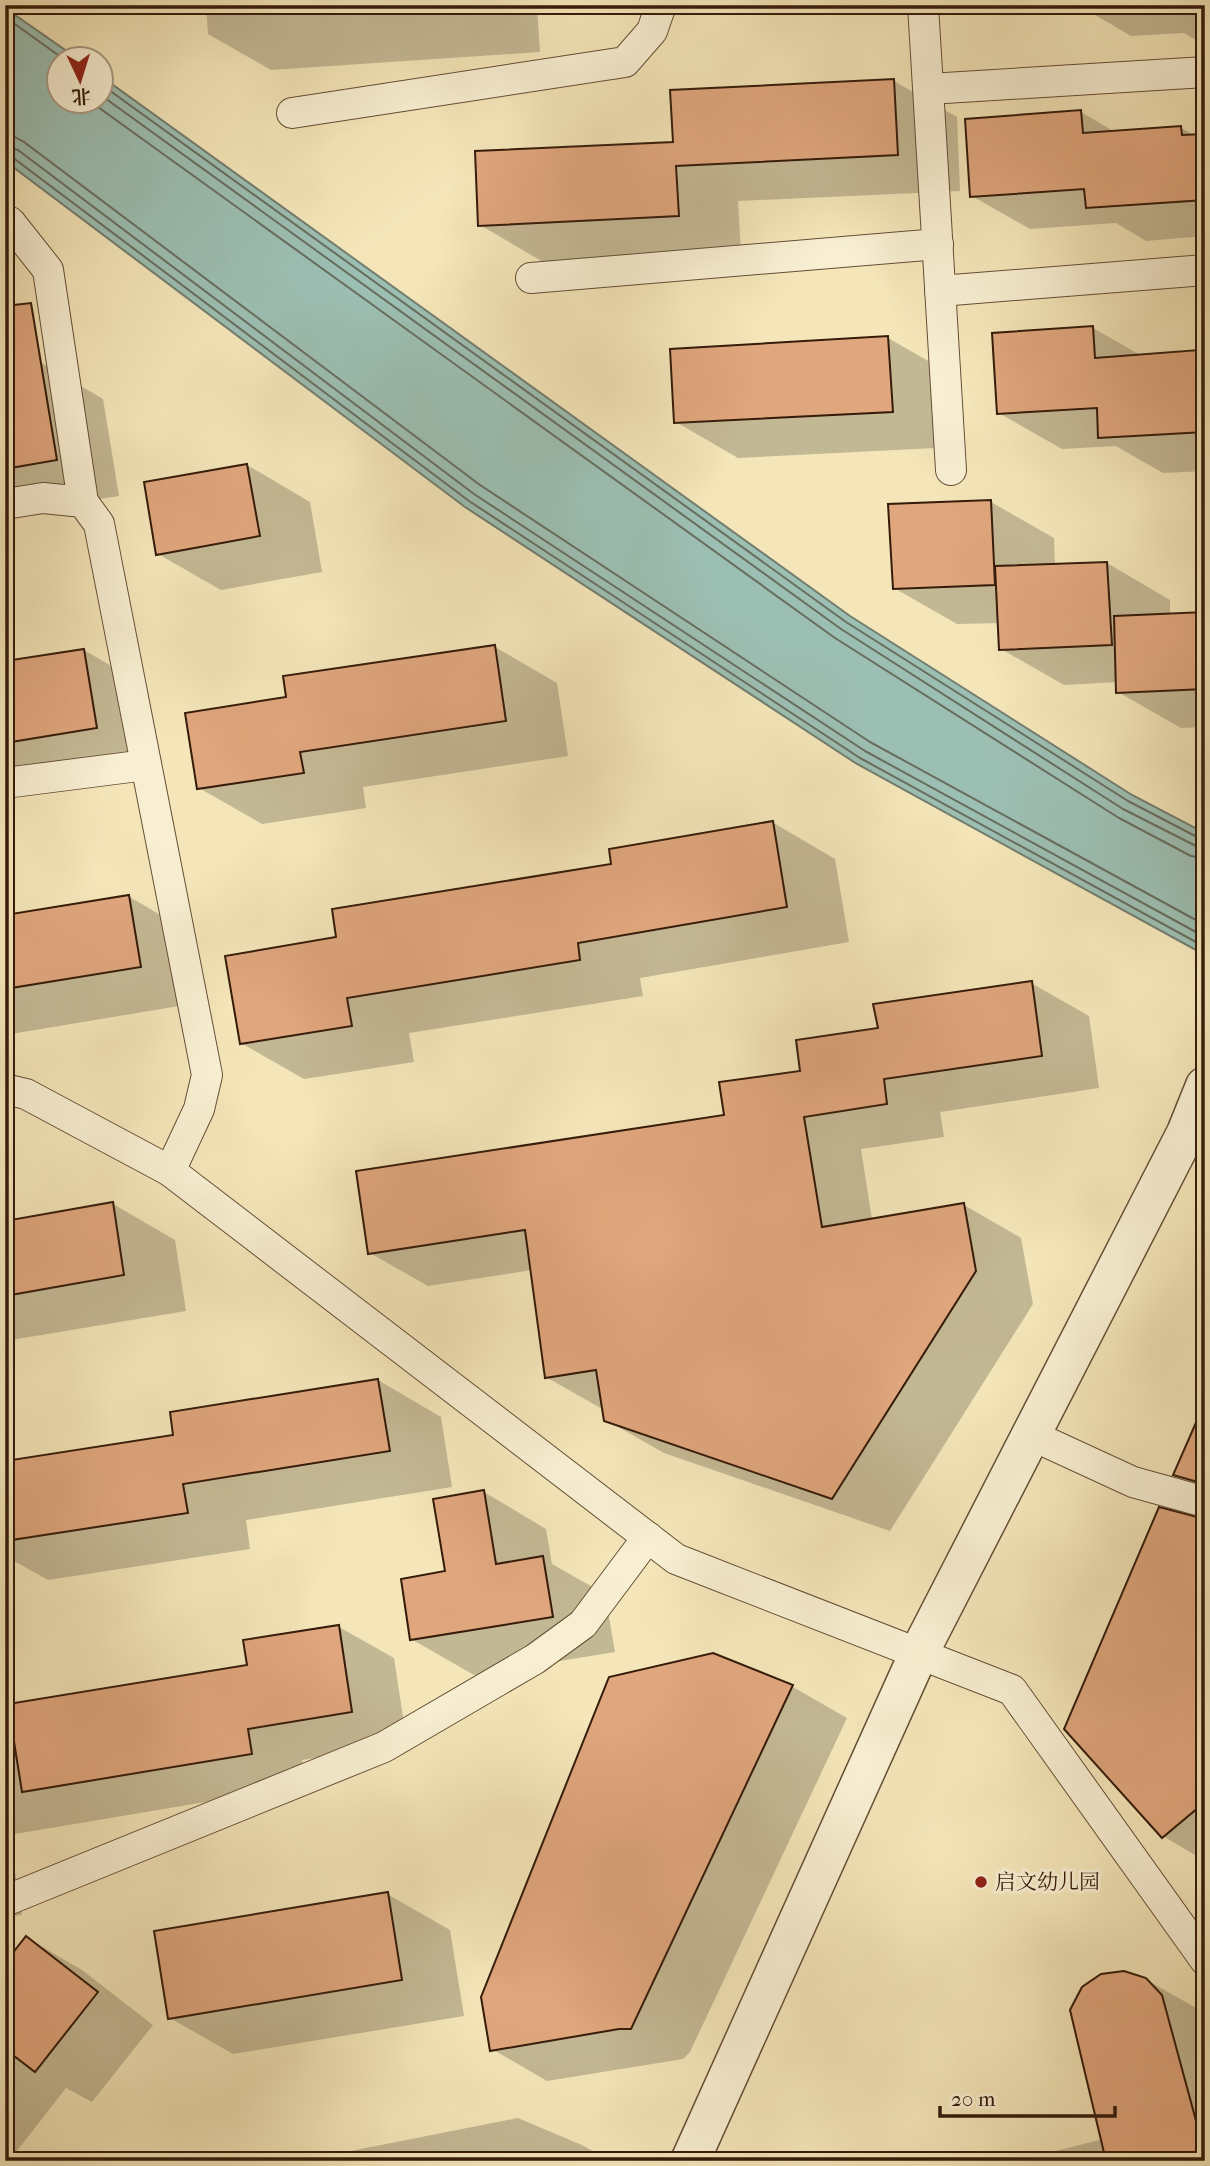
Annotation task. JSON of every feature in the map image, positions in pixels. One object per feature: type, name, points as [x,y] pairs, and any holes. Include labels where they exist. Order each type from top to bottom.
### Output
[{"type":"street","points":[[690,2161],[918,1655],[1186,1133],[1205,1086]]},
{"type":"lane","points":[[292,113],[625,62],[652,31],[661,5]]},
{"type":"lane","points":[[923,5],[951,470]]},
{"type":"lane","points":[[929,89],[1205,72]]},
{"type":"lane","points":[[5,220],[10,222],[48,270],[83,502],[99,524],[207,1075],[200,1109],[170,1171]]},
{"type":"lane","points":[[531,278],[938,244]]},
{"type":"lane","points":[[940,291],[1205,270]]},
{"type":"lane","points":[[5,505],[43,498],[83,502]]},
{"type":"lane","points":[[5,783],[146,765]]},
{"type":"lane","points":[[5,1089],[26,1094],[170,1171],[676,1559],[1012,1690],[1205,1960]]},
{"type":"lane","points":[[1031,1435],[1133,1482],[1205,1502]]},
{"type":"lane","points":[[5,1901],[383,1747],[536,1660],[583,1624],[648,1537]]},
{"type":"water","points":[[5,8],[59,46],[46,46],[46,116],[116,116],[116,87],[850,616],[1132,795],[1205,833],[1205,955],[857,764],[465,507],[5,161]]},
{"type":"building","points":[[894,79],[898,155],[676,166],[679,216],[478,226],[475,151],[673,142],[670,90]]},
{"type":"building","points":[[1081,110],[1083,133],[1181,126],[1182,135],[1205,134],[1205,200],[1086,208],[1084,189],[970,197],[965,119]]},
{"type":"building","points":[[31,303],[57,460],[5,469],[5,306]]},
{"type":"building","points":[[1093,326],[1095,358],[1199,350],[1201,381],[1205,381],[1205,432],[1098,438],[1097,408],[997,414],[992,333]]},
{"type":"building","points":[[888,336],[893,412],[674,423],[670,349]]},
{"type":"building","points":[[247,464],[260,536],[156,555],[144,482]]},
{"type":"building","points":[[991,500],[995,585],[893,589],[888,504]]},
{"type":"building","points":[[1107,562],[1112,645],[999,650],[995,566]]},
{"type":"building","points":[[1205,612],[1205,689],[1116,693],[1114,616]]},
{"type":"building","points":[[495,645],[506,721],[300,752],[304,773],[197,789],[185,713],[286,697],[283,676]]},
{"type":"building","points":[[84,649],[97,728],[5,743],[5,661]]},
{"type":"building","points":[[773,821],[787,907],[578,943],[580,960],[347,998],[352,1026],[240,1044],[225,956],[336,937],[332,909],[611,864],[609,849]]},
{"type":"building","points":[[129,895],[141,967],[5,989],[5,915]]},
{"type":"building","points":[[1032,981],[1042,1056],[884,1079],[887,1104],[804,1117],[822,1227],[964,1203],[976,1271],[832,1499],[604,1421],[596,1370],[545,1378],[525,1230],[368,1254],[356,1171],[724,1115],[719,1082],[800,1071],[796,1040],[878,1028],[873,1004]]},
{"type":"building","points":[[113,1202],[124,1275],[5,1296],[5,1221]]},
{"type":"building","points":[[378,1379],[390,1451],[183,1484],[188,1513],[5,1541],[5,1461],[173,1435],[170,1412]]},
{"type":"building","points":[[1205,1402],[1205,1484],[1173,1475]]},
{"type":"building","points":[[484,1490],[496,1564],[543,1556],[553,1617],[410,1640],[401,1579],[445,1571],[433,1499]]},
{"type":"building","points":[[1159,1507],[1205,1519],[1205,1802],[1162,1838],[1064,1729]]},
{"type":"building","points":[[339,1625],[352,1712],[248,1729],[252,1754],[22,1792],[8,1704],[247,1665],[243,1640]]},
{"type":"building","points":[[713,1653],[793,1685],[631,2029],[490,2051],[481,1997],[609,1677]]},
{"type":"building","points":[[388,1892],[402,1980],[168,2019],[154,1931]]},
{"type":"building","points":[[26,1936],[98,1992],[35,2072],[5,2049],[5,1963]]},
{"type":"building","points":[[1124,1971],[1146,1978],[1162,1995],[1205,2161],[1106,2161],[1070,2010],[1082,1987],[1101,1974]]},
{"type":"place","name":"启文幼儿园","points":[[981,1882]]}]
